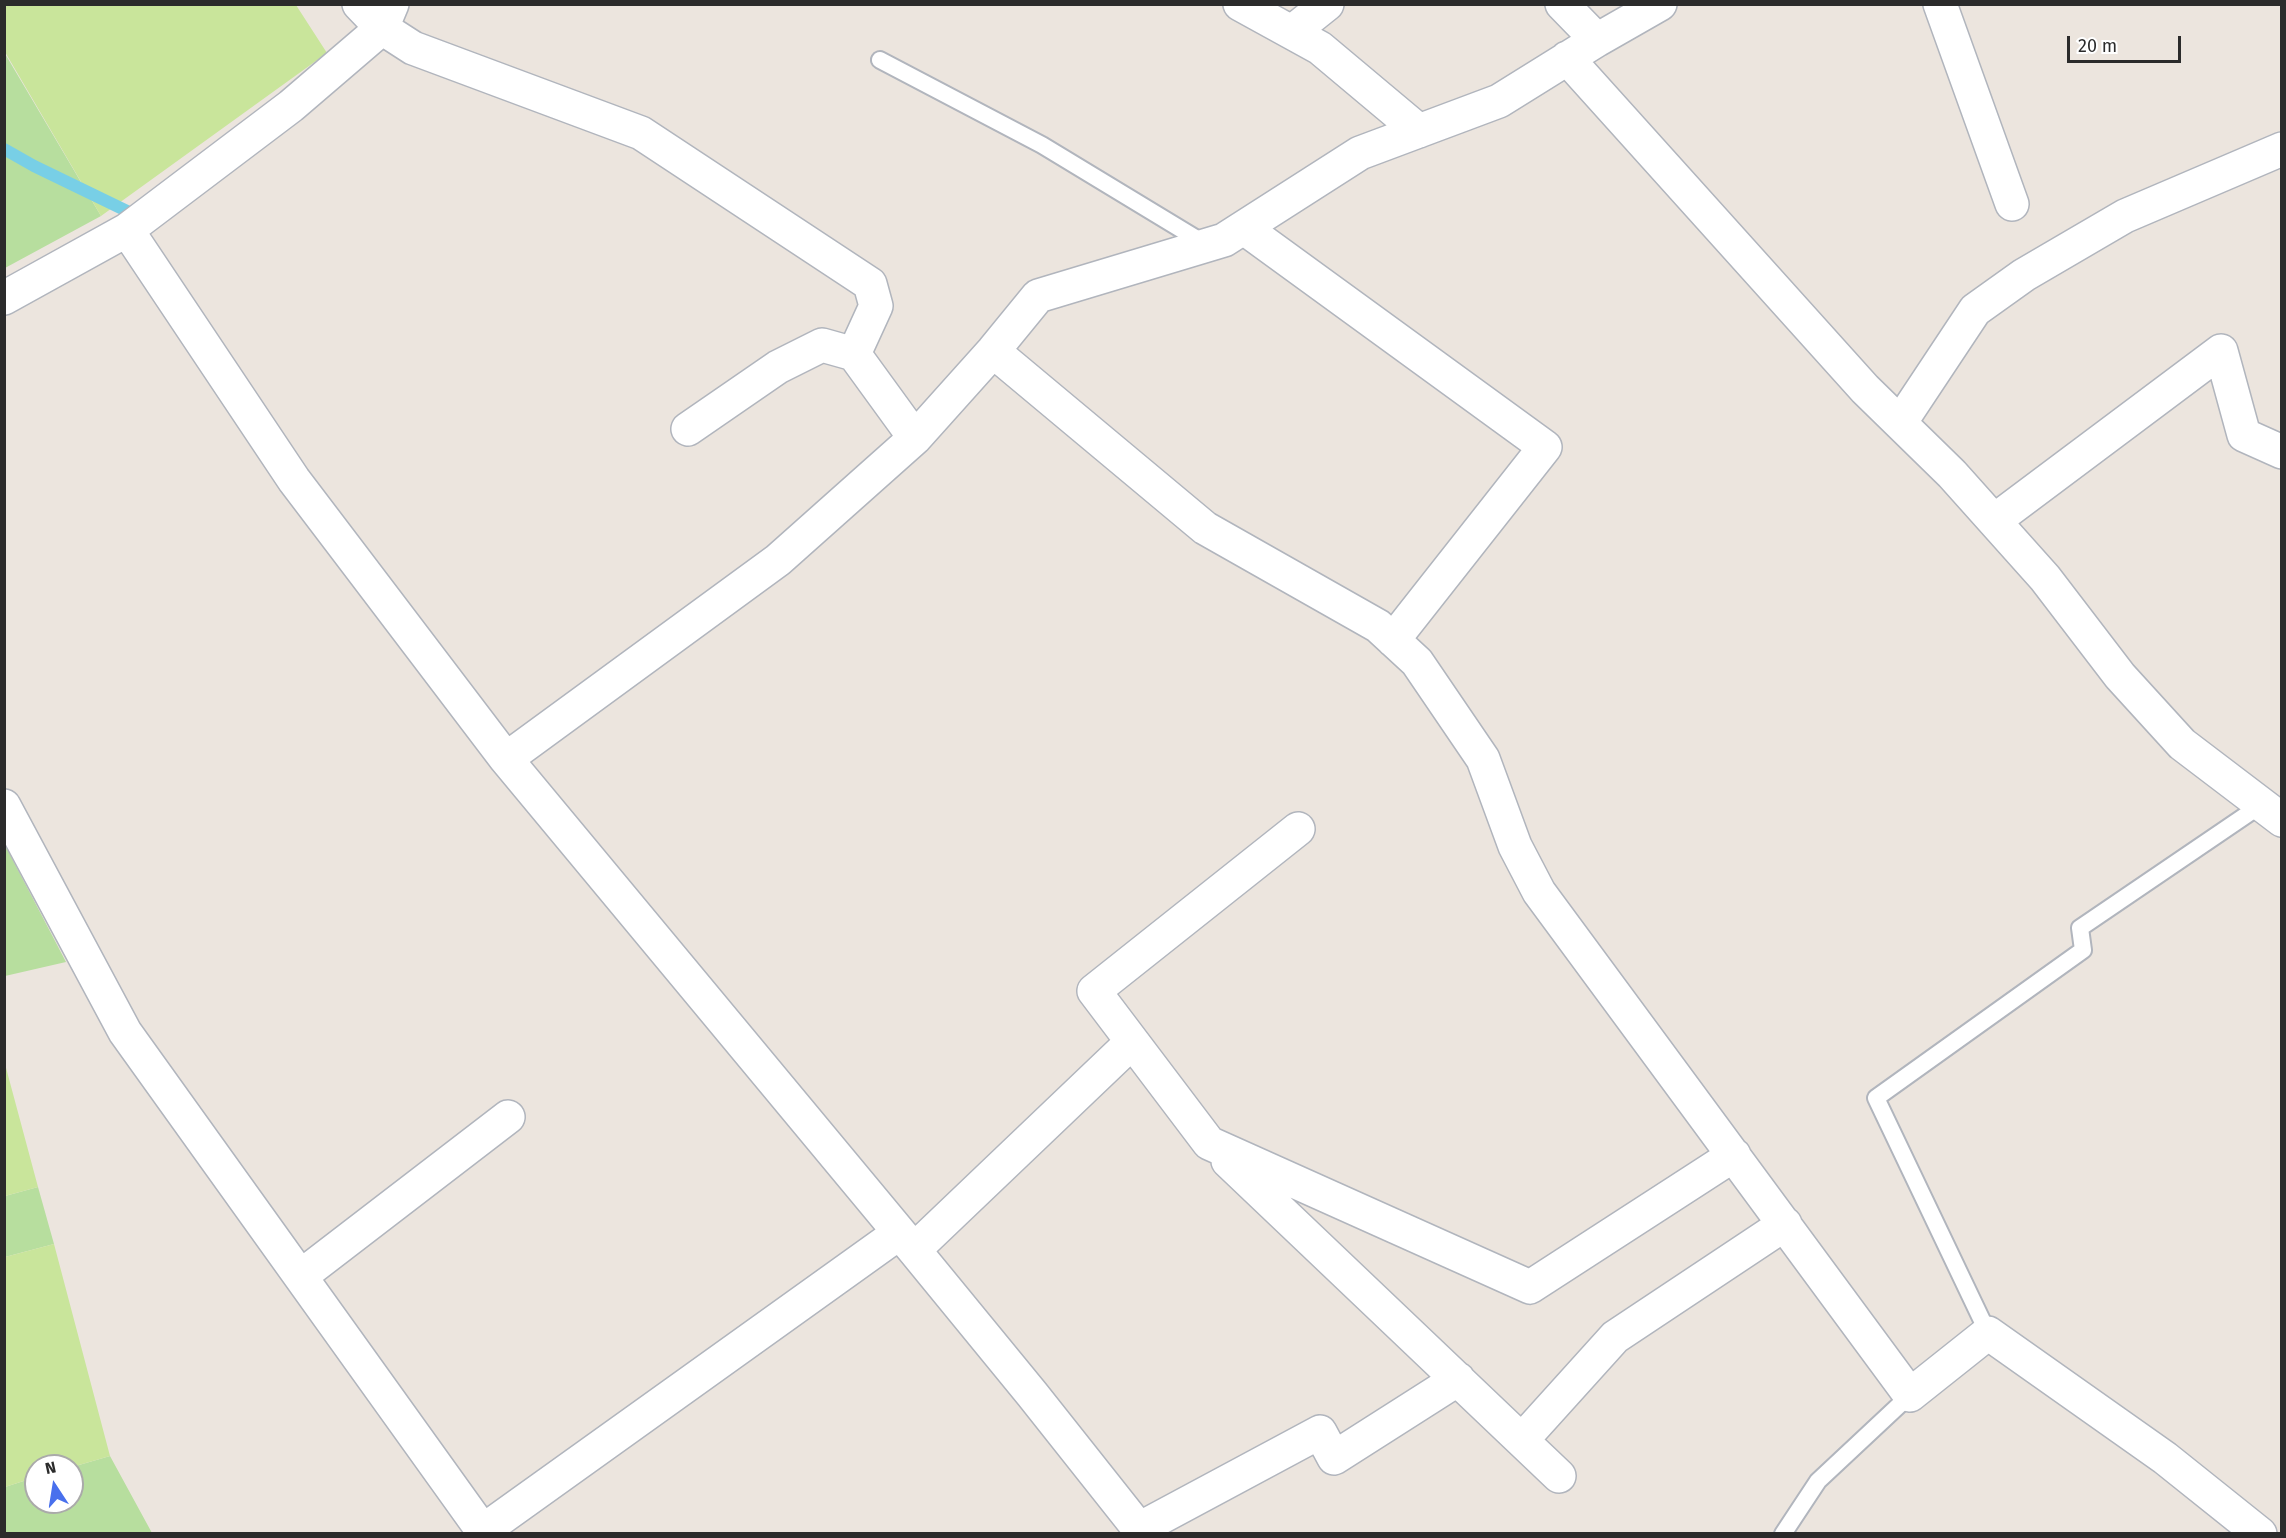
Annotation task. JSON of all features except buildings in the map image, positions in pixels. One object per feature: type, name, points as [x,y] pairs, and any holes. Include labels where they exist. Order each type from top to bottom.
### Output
[{"type":"street","points":[[358,4],[387,16],[414,48],[641,134],[870,284],[876,306],[854,354]]},
{"type":"street","points":[[1240,4],[1320,48],[1419,131]]},
{"type":"street","points":[[1292,32],[1327,4]]},
{"type":"street","points":[[1562,4],[1597,40]]},
{"type":"street","points":[[506,759],[778,560],[915,438],[993,351],[1038,296],[1224,240],[1360,153],[1499,101],[1660,4]]},
{"type":"street","points":[[1940,4],[2012,204]]},
{"type":"street","points":[[4,298],[127,230],[291,106],[387,16]]},
{"type":"street","points":[[1568,58],[1865,389],[1952,474],[2045,578],[2120,676],[2182,744],[2271,812]]},
{"type":"street","points":[[1900,423],[1975,310],[2024,275],[2125,216],[2282,148]]},
{"type":"street","points":[[1244,228],[1545,447],[1393,640]]},
{"type":"street","points":[[127,230],[294,480],[506,759],[907,1242],[1141,1531],[1320,1432],[1334,1458],[1458,1379]]},
{"type":"street","points":[[688,429],[778,367],[822,345],[854,354],[915,438]]},
{"type":"street","points":[[993,351],[1205,528],[1378,626],[1417,662],[1483,759],[1515,846],[1539,892],[1910,1395],[1988,1333],[2165,1458],[2260,1533]]},
{"type":"street","points":[[1994,521],[2221,351],[2244,435],[2282,452]]},
{"type":"street","points":[[4,806],[125,1032],[482,1533],[907,1242],[1132,1042]]},
{"type":"street","points":[[1299,829],[1094,992],[1209,1143],[1559,1476]]},
{"type":"street","points":[[301,1276],[508,1118]]},
{"type":"street","points":[[1209,1143],[1530,1287],[1734,1155]]},
{"type":"street","points":[[1522,1440],[1615,1337],[1785,1224]]},
{"type":"lane","points":[[880,60],[1042,145],[1208,245]]},
{"type":"lane","points":[[1988,1333],[1876,1098],[2083,950],[2080,928],[2271,812]]},
{"type":"lane","points":[[1783,1533],[1818,1481],[1910,1395]]},
{"type":"green space","points":[[4,5],[296,5],[327,53],[101,216],[5,52]]},
{"type":"green space","points":[[4,52],[101,216],[5,268],[4,268]]},
{"type":"green space","points":[[5,845],[66,962],[5,976]]},
{"type":"green space","points":[[5,1064],[38,1187],[4,1196]]},
{"type":"green space","points":[[38,1187],[54,1244],[5,1257],[5,1196]]},
{"type":"green space","points":[[54,1244],[110,1456],[84,1464],[84,1454],[24,1454],[24,1481],[5,1487],[5,1257]]},
{"type":"green space","points":[[110,1456],[152,1533],[5,1533],[5,1487],[24,1481],[24,1514],[84,1514],[84,1464]]},
{"type":"waterway","points":[[4,149],[131,213]]}]
